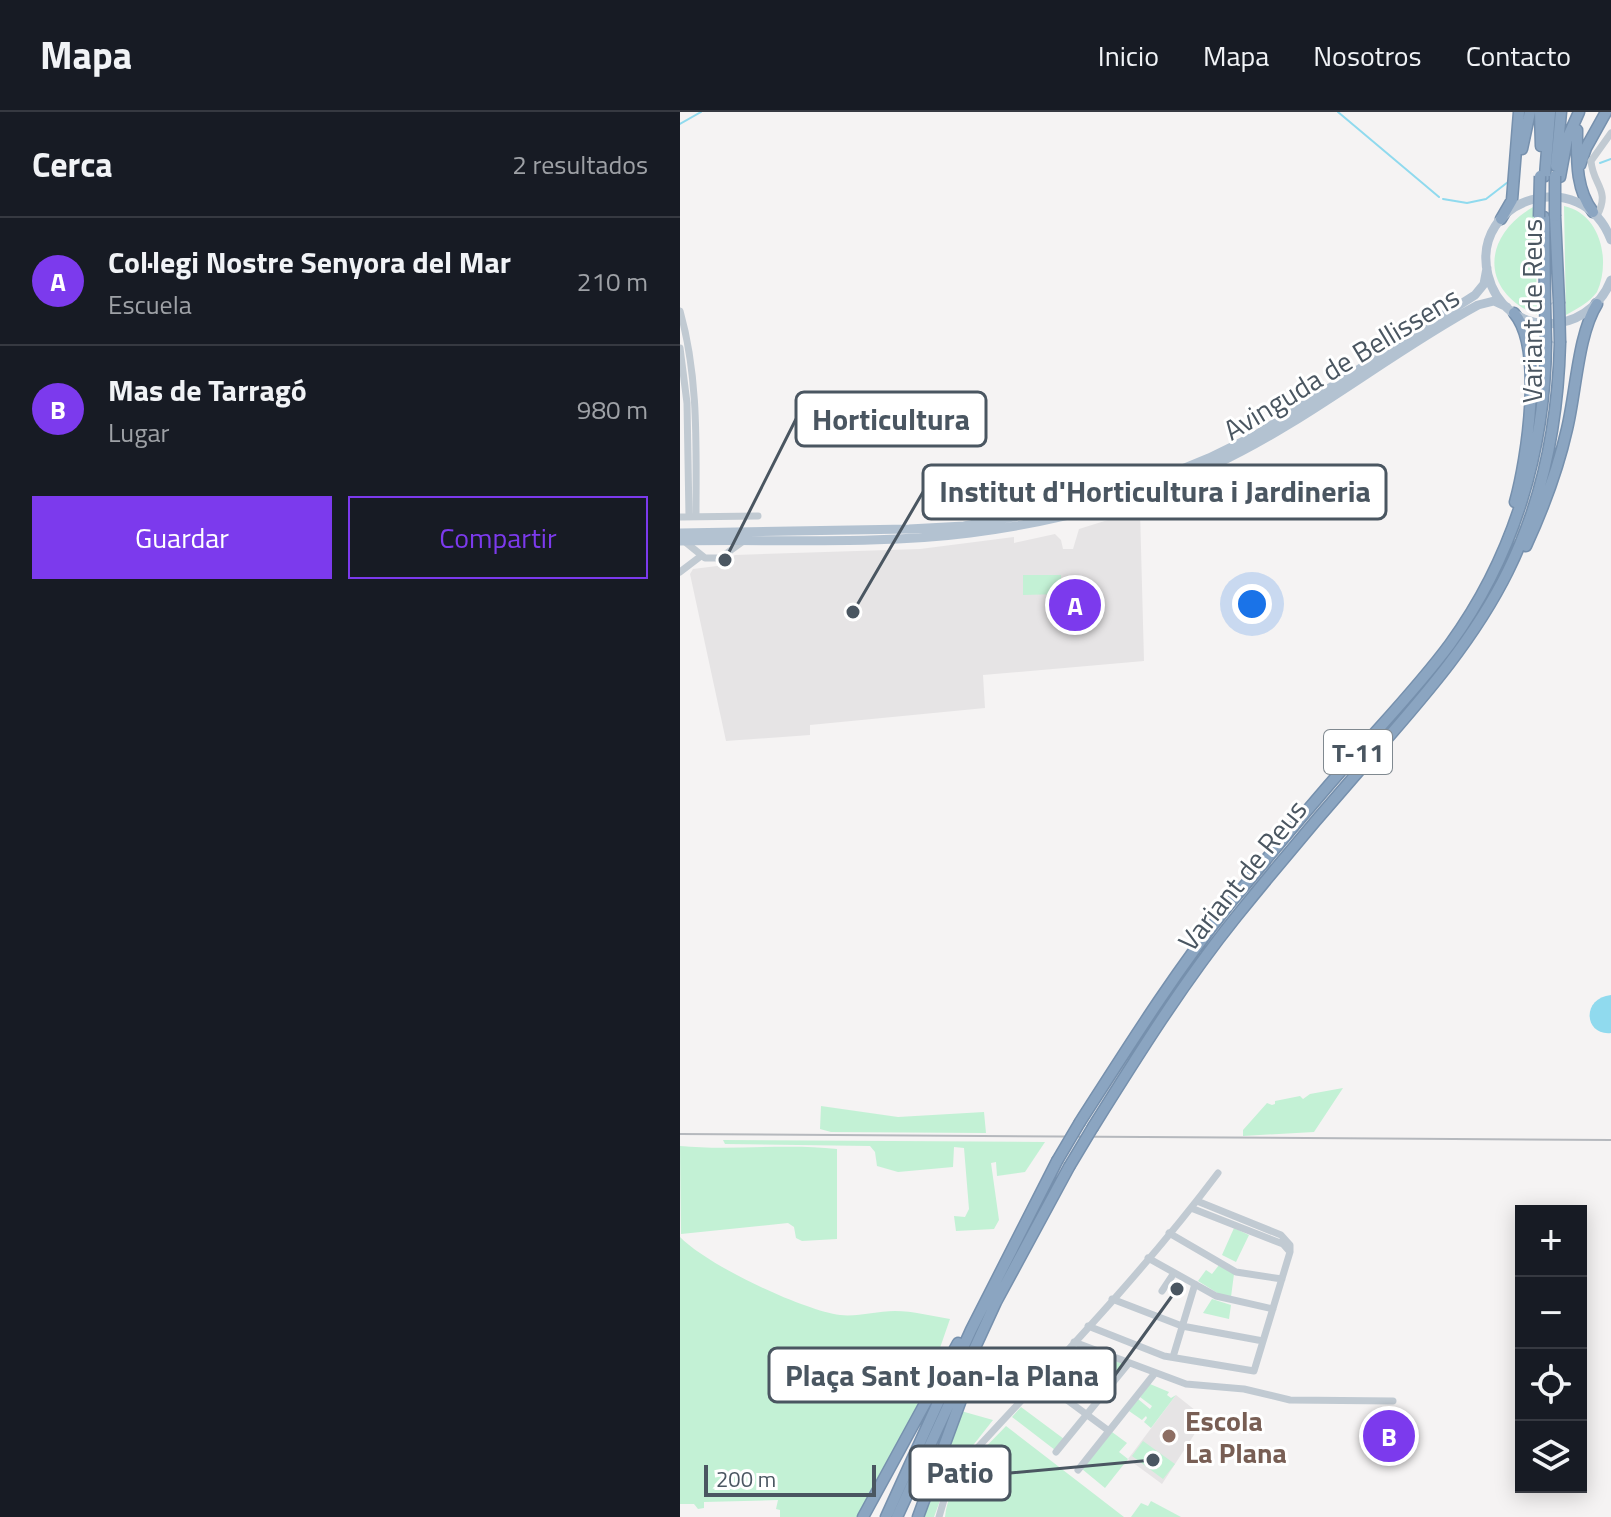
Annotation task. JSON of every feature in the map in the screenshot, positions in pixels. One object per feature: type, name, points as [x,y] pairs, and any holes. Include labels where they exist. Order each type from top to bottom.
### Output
[{"type":"highway","points":[[1505,215],[1512,200],[1519,112]]},
{"type":"highway","points":[[1505,215],[1516,195],[1530,112]]},
{"type":"highway","points":[[1540,112],[1550,176]]},
{"type":"highway","name":"Variant de Reus","points":[[886,1517],[1057,1161],[1080,1122],[1150,1013],[1225,910],[1439,659],[1480,596],[1512,530],[1531,468],[1543,405],[1546,343],[1543,255],[1549,216],[1550,112]]},
{"type":"highway","name":"Variant de Reus","points":[[1550,176],[1561,112]]},
{"type":"highway","points":[[1550,176],[1579,112]]},
{"type":"highway","points":[[1578,179],[1583,156],[1606,112]]},
{"type":"highway","points":[[1577,130],[1581,194],[1597,216]]},
{"type":"highway","name":"Variant de Reus","points":[[897,1517],[992,1300],[1093,1127],[1161,1019],[1234,919],[1437,681],[1478,626],[1509,570],[1539,489],[1557,404],[1559,302],[1556,253],[1549,216]]},
{"type":"highway","points":[[1478,626],[1520,557],[1551,484],[1566,433],[1585,327],[1597,304]]},
{"type":"highway","points":[[1480,596],[1516,495],[1529,423],[1527,346],[1524,329],[1511,310]]},
{"type":"highway","points":[[863,1517],[977,1306],[992,1300],[996,1310],[918,1517]]},
{"type":"main road","points":[[1505,215],[1528,200],[1552,195],[1571,199],[1611,229]]},
{"type":"main road","name":"Avinguda de Bellissens","points":[[681,538],[964,526],[1079,505],[1134,489],[1209,458],[1292,414],[1475,295],[1484,284],[1488,245],[1505,215]]},
{"type":"main road","points":[[1597,216],[1611,240]]},
{"type":"main road","points":[[1487,268],[1496,293],[1511,310],[1534,322],[1553,324],[1575,319],[1597,304],[1611,280]]},
{"type":"main road","name":"Avinguda de Bellissens","points":[[681,538],[911,537],[968,533],[1067,515],[1139,496],[1215,465],[1258,442],[1478,305],[1494,301],[1511,310]]},
{"type":"street","points":[[1597,216],[1605,204],[1606,195],[1591,161],[1611,133]]},
{"type":"street","points":[[680,311],[695,403],[688,517]]},
{"type":"street","points":[[680,348],[687,403],[688,517]]},
{"type":"street","points":[[688,517],[758,516]]},
{"type":"street","points":[[681,538],[705,558],[720,558],[747,539]]},
{"type":"street","points":[[680,572],[701,556]]},
{"type":"street","points":[[939,1517],[948,1486],[957,1470],[1112,1299],[1218,1173]]},
{"type":"street","points":[[1088,1326],[1173,1357],[1254,1371],[1290,1252],[1285,1242],[1194,1204]]},
{"type":"street","points":[[1169,1233],[1236,1272],[1282,1279]]},
{"type":"street","points":[[1148,1258],[1216,1296],[1273,1309]]},
{"type":"street","points":[[1162,1291],[1174,1273]]},
{"type":"street","points":[[1173,1357],[1195,1284]]},
{"type":"street","points":[[1112,1299],[1182,1326],[1263,1341]]},
{"type":"street","points":[[1074,1342],[1186,1384],[1244,1389],[1290,1400],[1393,1401]]},
{"type":"street","points":[[1056,1452],[1128,1364]]},
{"type":"street","points":[[1078,1470],[1155,1373]]},
{"type":"street","points":[[1040,1380],[1109,1431]]},
{"type":"shaded area","points":[[1140,510],[1144,661],[983,675],[985,708],[810,725],[810,735],[726,741],[690,574],[693,569],[717,566],[735,555],[920,549],[1014,537],[1014,543],[1055,534],[1061,540],[1063,549],[1073,549],[1079,529]]},
{"type":"shaded area","name":"Escola La Plana","points":[[1176,1395],[1205,1418],[1162,1484],[1128,1459]]},
{"type":"green space","points":[[1535,206],[1537,315],[1518,305],[1505,292],[1497,278],[1494,262],[1505,232],[1517,218]]},
{"type":"green space","points":[[1564,206],[1587,218],[1600,240],[1603,267],[1597,292],[1566,315]]},
{"type":"green space","points":[[1023,575],[1061,575],[1061,594],[1023,595]]},
{"type":"green space","points":[[1343,1088],[1314,1132],[1243,1136],[1243,1130],[1267,1103],[1272,1105],[1275,1101],[1300,1096],[1303,1099],[1310,1094]]},
{"type":"green space","points":[[821,1106],[898,1117],[984,1112],[986,1133],[831,1132],[820,1129]]},
{"type":"green space","points":[[723,1140],[1045,1142],[1025,1172],[997,1176],[996,1162],[991,1163],[999,1220],[994,1229],[956,1231],[954,1216],[965,1217],[969,1209],[964,1148],[954,1147],[953,1167],[898,1172],[877,1166],[875,1152],[870,1146],[725,1144]]},
{"type":"green space","points":[[680,1146],[837,1149],[837,1239],[802,1241],[796,1238],[794,1227],[788,1223],[681,1234]]},
{"type":"green space","points":[[1234,1228],[1249,1235],[1236,1262],[1222,1255]]},
{"type":"green space","points":[[680,1237],[732,1273],[803,1305],[840,1315],[902,1311],[950,1319],[925,1391],[857,1517],[780,1517],[780,1510],[776,1509],[778,1500],[704,1502],[704,1508],[698,1509],[694,1504],[680,1504]]},
{"type":"green space","points":[[1219,1265],[1234,1274],[1231,1297],[1219,1294],[1198,1281],[1206,1270],[1212,1274]]},
{"type":"green space","points":[[1212,1299],[1231,1305],[1229,1319],[1203,1313]]},
{"type":"green space","points":[[1077,1346],[1123,1364],[1100,1393],[1094,1393],[1097,1396],[1082,1392],[1084,1387],[1068,1374],[1058,1390],[1056,1388],[1065,1372],[1059,1366],[1063,1363],[1068,1366],[1076,1358],[1071,1353]]},
{"type":"green space","points":[[1150,1384],[1169,1392],[1167,1395],[1171,1398],[1176,1395],[1151,1428],[1144,1422],[1146,1416],[1142,1420],[1129,1411],[1138,1399],[1150,1409],[1152,1406],[1140,1397]]},
{"type":"green space","points":[[1021,1407],[1064,1439],[1055,1450],[1012,1417]]},
{"type":"green space","points":[[961,1411],[993,1420],[949,1476],[934,1517],[922,1517]]},
{"type":"green space","points":[[1006,1426],[1124,1517],[945,1517],[959,1478]]},
{"type":"green space","points":[[1112,1432],[1127,1443],[1119,1452],[1128,1459],[1105,1488],[1082,1469]]},
{"type":"green space","points":[[1143,1441],[1175,1464],[1163,1479],[1132,1456]]},
{"type":"green space","points":[[1151,1501],[1181,1517],[1131,1517],[1141,1503],[1148,1506]]},
{"type":"water","points":[[1611,995],[1611,1033],[1602,1032],[1591,1023],[1591,1009],[1601,998]]},
{"type":"waterway","points":[[680,124],[701,112]]},
{"type":"waterway","points":[[1338,112],[1439,197]]},
{"type":"waterway","points":[[1600,163],[1611,159]]},
{"type":"waterway","points":[[1443,199],[1467,203],[1486,199],[1508,182]]},
{"type":"railway","points":[[680,1134],[1611,1140]]},
{"type":"place","name":"Horticultura","points":[[725,560]]},
{"type":"place","name":"Col·legi Nostre Senyora del Mar","points":[[1075,605]]},
{"type":"place","name":"Institut d'Horticultura i Jardineria","points":[[853,612]]},
{"type":"place","name":"Plaça Sant Joan-la Plana","points":[[1177,1289]]},
{"type":"place","name":"Escola La Plana","points":[[1169,1436]]},
{"type":"place","name":"Mas de Tarragó","points":[[1389,1436]]},
{"type":"place","name":"Patio","points":[[1153,1460]]}]
